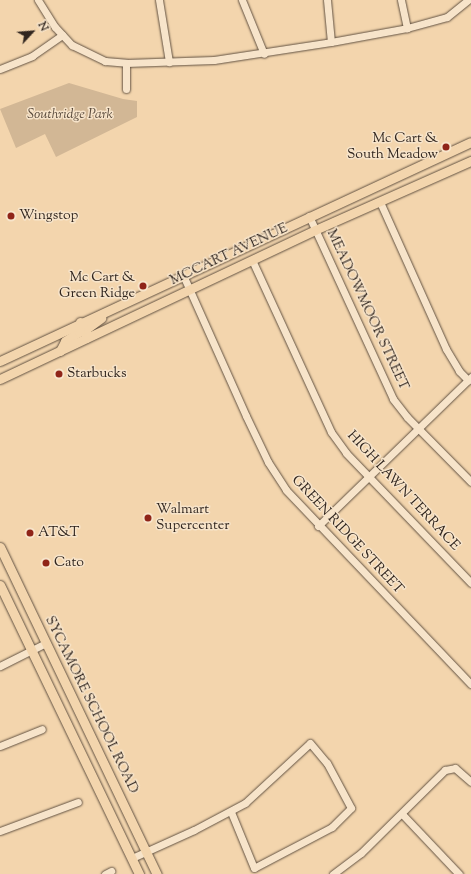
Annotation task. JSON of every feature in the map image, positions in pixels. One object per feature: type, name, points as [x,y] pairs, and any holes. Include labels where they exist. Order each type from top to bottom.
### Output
[{"type":"main road","name":"MCCART AVENUE","points":[[0,361],[80,322],[471,142]]},
{"type":"main road","name":"MCCART AVENUE","points":[[0,379],[315,230],[471,161]]},
{"type":"main road","points":[[86,338],[84,333],[86,329],[101,319],[104,311]]},
{"type":"main road","points":[[60,351],[65,340],[79,332],[80,322]]},
{"type":"main road","name":"SYCAMORE SCHOOL ROAD","points":[[0,547],[157,874]]},
{"type":"main road","name":"SYCAMORE SCHOOL ROAD","points":[[0,585],[139,874]]},
{"type":"main road","points":[[75,740],[88,733]]},
{"type":"street","points":[[38,0],[62,35],[72,45],[94,57],[126,63],[169,62],[264,54],[331,42],[407,28],[447,17],[468,0]]},
{"type":"street","points":[[159,0],[169,62]]},
{"type":"street","points":[[242,0],[264,54]]},
{"type":"street","points":[[327,0],[331,42]]},
{"type":"street","points":[[400,0],[407,28]]},
{"type":"street","points":[[0,69],[32,56],[62,35]]},
{"type":"street","points":[[126,63],[126,89]]},
{"type":"street","points":[[318,526],[469,379],[459,371],[446,349],[380,202]]},
{"type":"street","name":"MEADOWMOOR STREET","points":[[309,216],[385,384],[407,417],[471,482]]},
{"type":"street","name":"HIGH LAWN TERRACE","points":[[252,260],[324,419],[346,453],[471,583]]},
{"type":"street","name":"GREEN RIDGE STREET","points":[[183,275],[188,289],[268,462],[286,490],[318,526],[471,684]]},
{"type":"street","points":[[0,666],[46,644]]},
{"type":"street","points":[[0,746],[42,729]]},
{"type":"street","points":[[132,858],[231,812],[264,786],[310,743],[327,763],[351,808],[332,827],[254,868],[231,812]]},
{"type":"street","points":[[333,874],[361,853],[441,774],[450,768],[455,768],[471,782]]},
{"type":"street","points":[[0,831],[78,802]]},
{"type":"street","points":[[402,814],[459,874]]},
{"type":"green space","name":"Southridge Park","points":[[69,83],[123,99],[137,101],[137,117],[56,157],[45,134],[16,148],[0,109]]},
{"type":"place","name":"Mc Cart & South Meadow","points":[[446,147]]},
{"type":"place","name":"Wingstop","points":[[11,216]]},
{"type":"place","name":"Mc Cart & Green Ridge","points":[[143,286]]},
{"type":"place","name":"Starbucks","points":[[59,374]]},
{"type":"place","name":"Walmart Supercenter","points":[[148,518]]},
{"type":"place","name":"AT&T","points":[[30,533]]},
{"type":"place","name":"Cato","points":[[46,563]]}]
